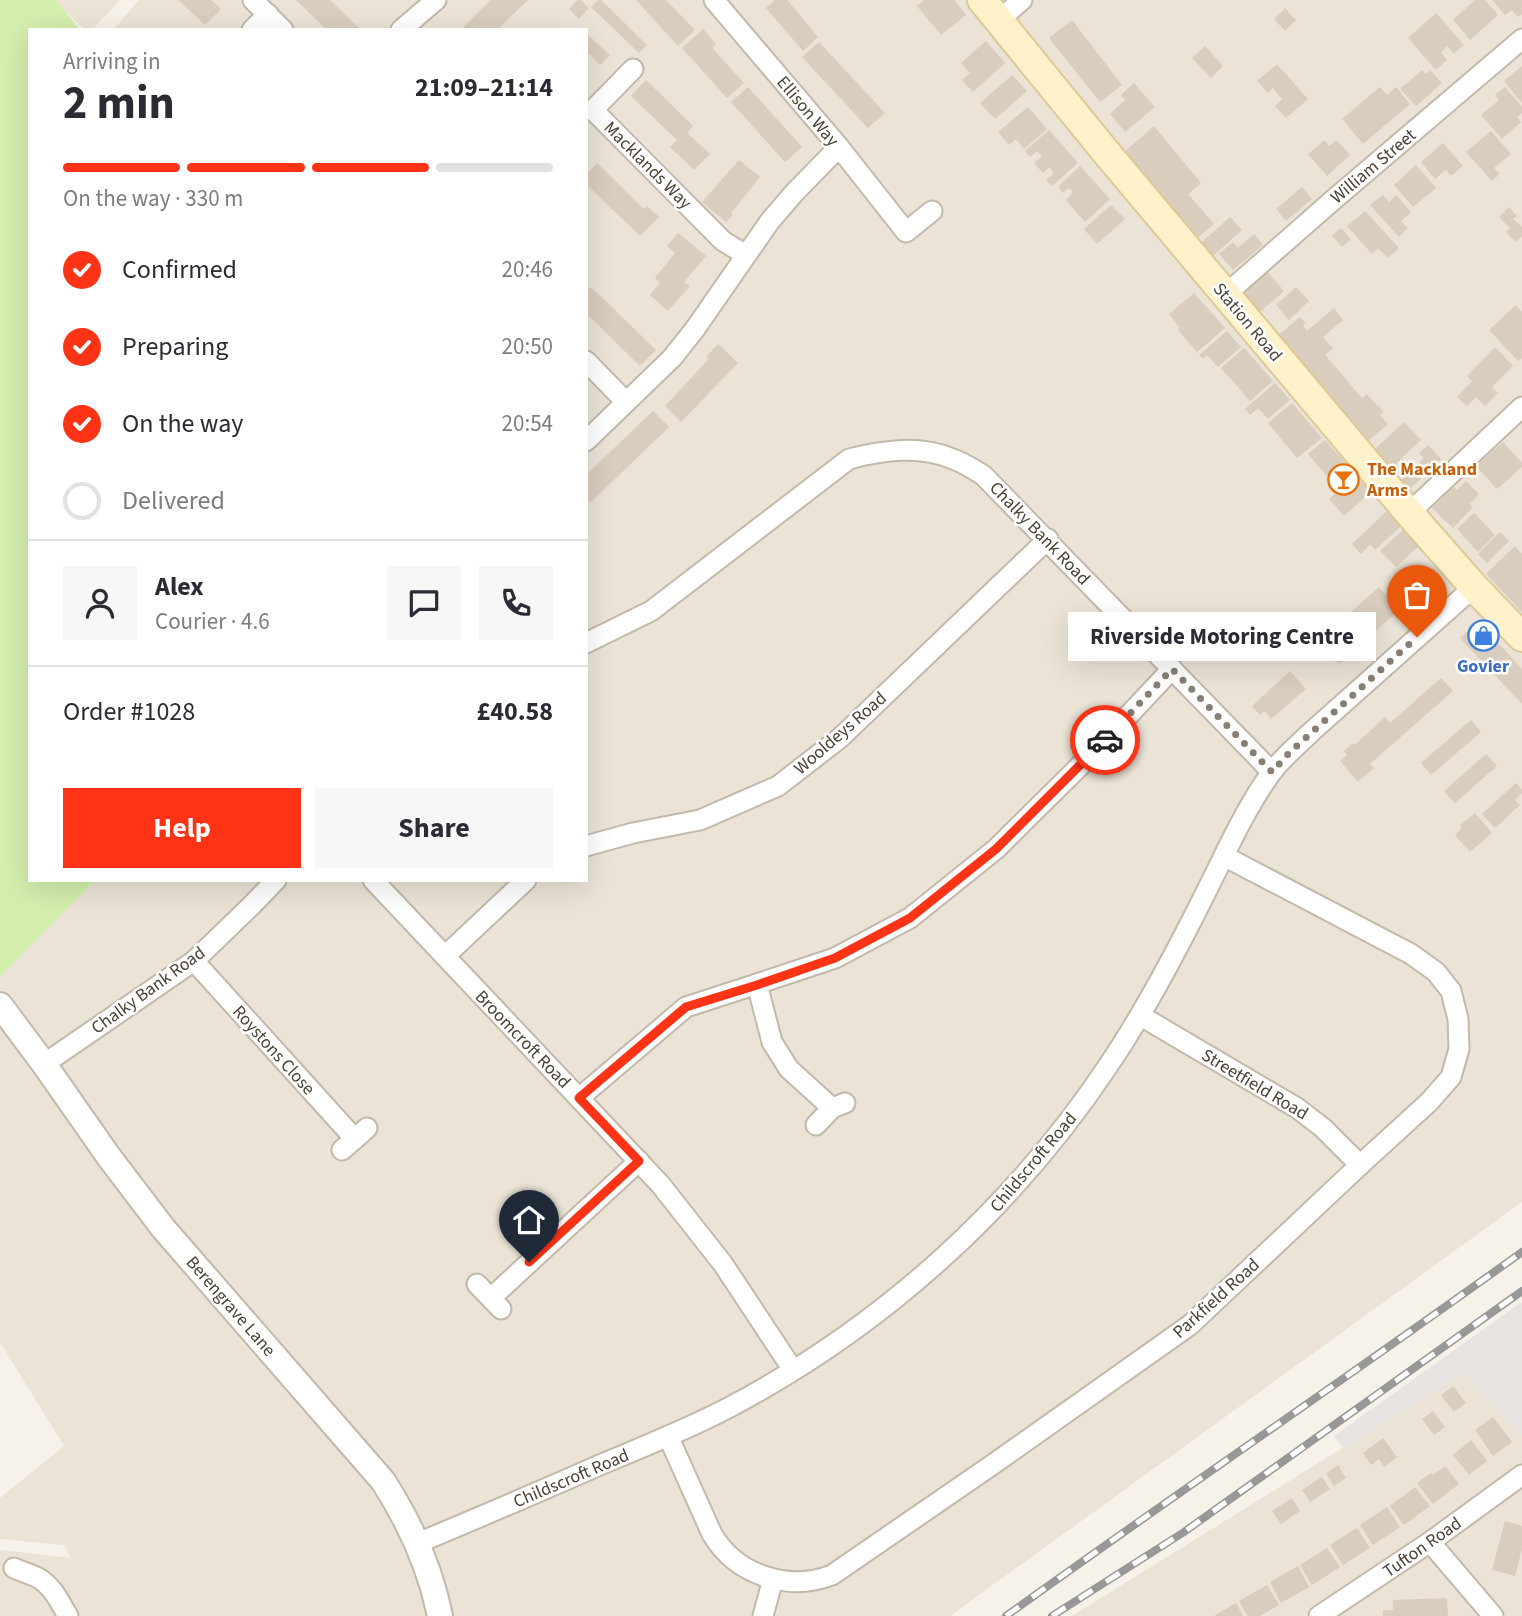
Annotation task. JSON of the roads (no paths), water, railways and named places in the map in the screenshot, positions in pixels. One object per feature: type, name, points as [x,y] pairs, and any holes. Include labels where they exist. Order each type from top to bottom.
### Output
[{"type":"main road","name":"Station Road","points":[[990,10],[1409,513],[1522,637]]},
{"type":"street","points":[[253,0],[281,28]]},
{"type":"street","points":[[403,28],[436,0]]},
{"type":"street","name":"Ellison Way","points":[[714,0],[906,232],[932,211]]},
{"type":"street","points":[[990,10],[1022,0]]},
{"type":"street","points":[[254,28],[268,14]]},
{"type":"street","name":"William Street","points":[[1225,295],[1522,39]]},
{"type":"street","name":"Macklands Way","points":[[633,69],[593,110],[723,241],[746,255]]},
{"type":"street","points":[[588,439],[672,358],[770,221],[839,148]]},
{"type":"street","points":[[588,363],[626,402]]},
{"type":"street","points":[[1409,513],[1522,407]]},
{"type":"street","name":"Chalky Bank Road","points":[[588,642],[652,611],[849,459],[878,451],[915,449],[951,458],[983,475],[1272,772]]},
{"type":"street","name":"Wooldeys Road","points":[[588,845],[633,833],[700,820],[778,786],[840,738],[1048,539]]},
{"type":"street","name":"Childscroft Road","points":[[418,1544],[728,1408],[833,1345],[941,1259],[976,1227],[1028,1172],[1095,1086],[1141,1016],[1247,812],[1272,772],[1310,733],[1474,587]]},
{"type":"street","points":[[579,1098],[686,1007],[835,958],[910,918],[996,849],[1093,753],[1172,669]]},
{"type":"street","name":"Parkfield Road","points":[[668,1436],[712,1534],[735,1561],[773,1579],[800,1581],[832,1575],[1190,1325],[1429,1102],[1451,1077],[1460,1049],[1458,1019],[1451,991],[1436,972],[1411,954],[1224,856]]},
{"type":"street","name":"Chalky Bank Road","points":[[44,1064],[194,961],[274,882]]},
{"type":"street","name":"Broomcroft Road","points":[[375,882],[639,1161],[682,1211],[723,1264],[793,1370]]},
{"type":"street","points":[[445,956],[524,882]]},
{"type":"street","name":"Roystons Close","points":[[194,961],[354,1139]]},
{"type":"street","points":[[757,985],[772,1042],[789,1069],[838,1106],[816,1125]]},
{"type":"street","name":"Berengrave Lane","points":[[0,1005],[163,1228],[383,1480],[402,1510],[418,1544],[434,1587],[440,1616]]},
{"type":"street","name":"Streetfield Road","points":[[1141,1016],[1297,1108],[1323,1128],[1360,1165]]},
{"type":"street","points":[[490,1297],[639,1161]]},
{"type":"street","name":"Tufton Road","points":[[1319,1616],[1430,1542],[1522,1475]]},
{"type":"street","points":[[1430,1542],[1493,1616]]},
{"type":"street","points":[[14,1567],[47,1584],[68,1616]]},
{"type":"street","points":[[763,1616],[773,1579]]},
{"type":"railway","points":[[1006,1616],[1522,1252]]},
{"type":"railway","points":[[1052,1616],[1184,1532],[1522,1291]]},
{"type":"place","name":"The Mackland Arms","points":[[1344,479]]},
{"type":"place","name":"Govier","points":[[1483,636]]},
{"type":"place","name":"Riverside Motoring Centre","points":[[1417,637]]}]
